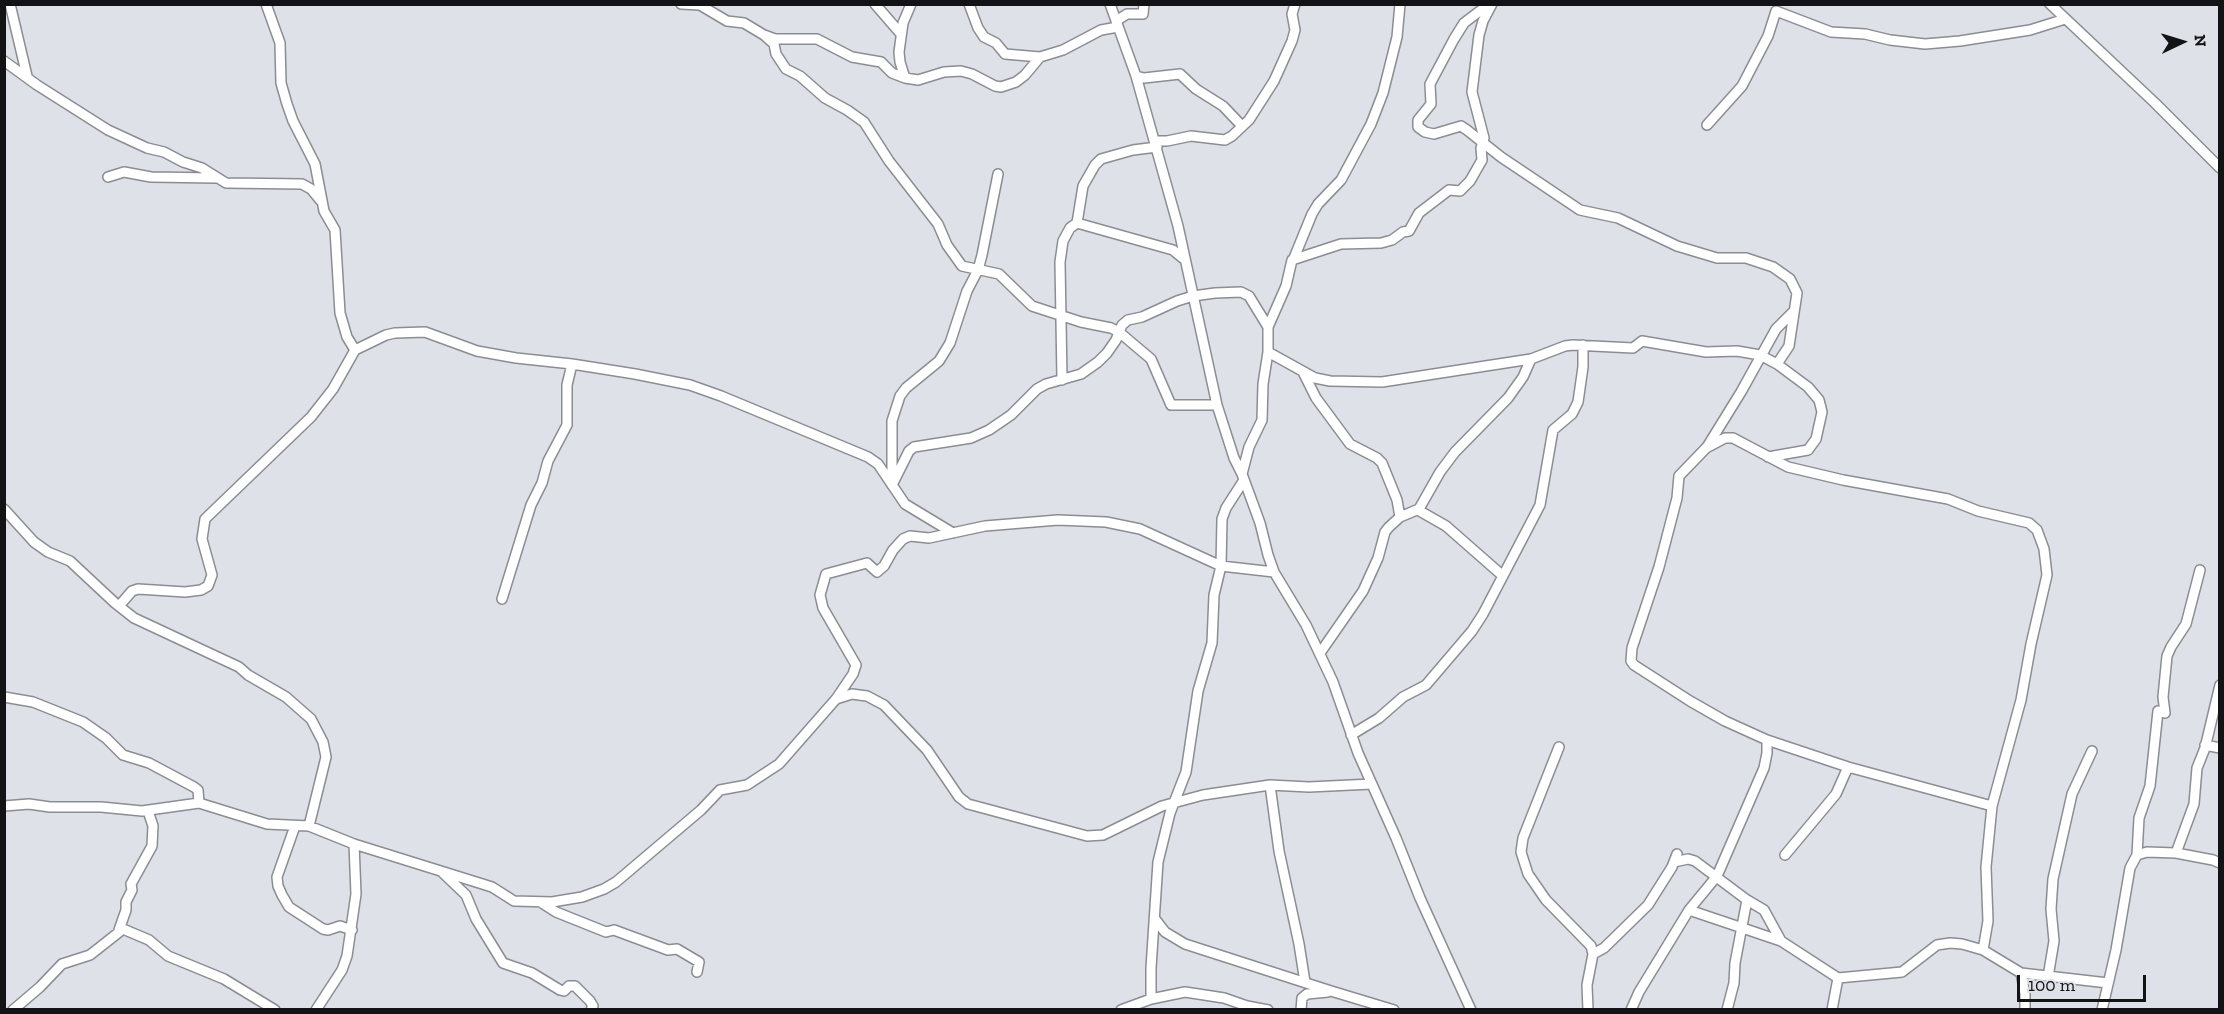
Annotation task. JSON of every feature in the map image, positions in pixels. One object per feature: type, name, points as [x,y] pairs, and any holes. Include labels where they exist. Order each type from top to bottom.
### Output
[{"type":"street","points":[[10,4],[27,76]]},
{"type":"street","points":[[266,4],[282,51],[281,84],[293,121],[315,164],[321,202],[335,230],[340,313],[347,336],[355,350]]},
{"type":"street","points":[[681,4],[700,5],[727,21],[746,24],[764,35],[774,44],[776,54],[786,69],[800,76],[825,98],[864,122],[889,162],[938,224],[955,258],[962,266],[999,274],[1032,306],[1119,332],[1152,358],[1171,405],[1217,405]]},
{"type":"street","points":[[875,4],[901,34]]},
{"type":"street","points":[[905,78],[899,57],[901,34],[911,4]]},
{"type":"street","points":[[969,4],[984,37],[996,43],[1004,53],[1040,57],[1063,50],[1117,24],[1127,14],[1143,14],[1144,4]]},
{"type":"street","points":[[1110,4],[1136,76],[1178,226],[1217,405],[1234,458],[1260,524],[1274,572],[1320,653],[1336,690],[1351,735],[1420,898],[1471,1010]]},
{"type":"street","points":[[1062,380],[1061,249],[1070,228],[1077,222],[1083,186],[1095,165],[1101,159],[1167,141],[1191,136],[1225,140],[1232,136],[1249,120],[1274,81],[1293,41],[1295,4]]},
{"type":"street","points":[[1151,999],[1158,862],[1168,819],[1187,766],[1198,691],[1212,643],[1214,595],[1221,566],[1222,519],[1243,477],[1249,447],[1262,420],[1268,327],[1286,286],[1289,266],[1312,214],[1318,204],[1341,180],[1371,124],[1383,93],[1397,37],[1400,4]]},
{"type":"street","points":[[1294,258],[1341,244],[1381,243],[1392,240],[1403,232],[1409,231],[1419,213],[1449,190],[1460,191],[1470,181],[1482,160],[1484,138],[1472,92],[1479,35],[1490,4]]},
{"type":"street","points":[[1490,4],[1464,23],[1454,39],[1430,84],[1431,105],[1417,122],[1422,131],[1434,134],[1461,126],[1580,210],[1618,218],[1677,246],[1717,258],[1746,258],[1773,267],[1794,284],[1797,293],[1789,346],[1777,364]]},
{"type":"street","points":[[2050,4],[2220,168]]},
{"type":"street","points":[[1707,125],[1742,86],[1768,36],[1776,11],[1831,32],[1865,34],[1890,40],[1925,44],[2030,30],[2065,19]]},
{"type":"street","points":[[764,35],[775,39],[817,39],[852,57],[881,62],[892,73],[905,78],[918,80],[945,72],[962,71],[1000,87],[1016,82],[1040,57]]},
{"type":"street","points":[[4,61],[108,130],[147,148],[164,152],[183,162],[202,168],[230,184],[302,184],[311,189],[321,202]]},
{"type":"street","points":[[1136,76],[1144,78],[1174,74],[1184,76],[1196,89],[1223,106],[1242,126]]},
{"type":"street","points":[[108,177],[124,172],[151,177],[216,178]]},
{"type":"street","points":[[892,485],[892,421],[900,396],[906,388],[939,361],[948,348],[967,291],[978,270],[998,174]]},
{"type":"street","points":[[1077,222],[1173,250],[1184,259]]},
{"type":"street","points":[[892,485],[909,451],[914,447],[972,438],[984,433],[1011,415],[1037,389],[1046,384],[1081,374],[1098,362],[1107,353],[1122,325],[1128,320],[1142,317],[1193,296],[1215,292],[1244,292],[1249,296],[1268,327]]},
{"type":"street","points":[[1794,311],[1776,329],[1742,392],[1707,447],[1679,476],[1677,498],[1661,559],[1632,648],[1631,661],[1690,701],[1725,721],[1767,740],[1848,768],[1992,806]]},
{"type":"street","points":[[119,606],[132,591],[138,589],[185,592],[201,590],[208,586],[212,575],[202,539],[205,519],[311,417],[333,389],[355,350],[386,335],[417,332],[432,334],[477,351],[572,364],[690,385],[721,396],[855,451],[878,465],[905,504],[953,533]]},
{"type":"street","points":[[1268,352],[1315,378],[1330,381],[1382,382],[1531,358],[1565,346],[1634,348],[1642,341],[1647,341],[1706,352],[1737,351],[1760,355],[1777,364],[1808,387],[1819,399],[1822,412],[1816,439],[1808,450],[1768,457]]},
{"type":"street","points":[[1351,735],[1379,718],[1403,697],[1425,684],[1472,631],[1540,505],[1553,430],[1572,414],[1577,406],[1583,367],[1583,345]]},
{"type":"street","points":[[1320,653],[1363,591],[1378,558],[1385,532],[1400,517],[1418,510],[1440,472],[1455,452],[1508,398],[1523,377],[1531,358]]},
{"type":"street","points":[[502,599],[531,505],[542,483],[548,461],[567,425],[567,385],[572,364]]},
{"type":"street","points":[[1303,372],[1316,398],[1350,444],[1382,463],[1397,500],[1400,517]]},
{"type":"street","points":[[1707,447],[1725,438],[1733,438],[1788,467],[1948,499],[1978,511],[2029,523],[2037,530],[2044,549],[2047,575],[2021,700],[1992,806],[1986,867],[1988,921],[1983,950]]},
{"type":"street","points":[[4,509],[34,542],[48,552],[70,561],[119,606],[149,625],[239,667],[248,675],[286,697],[311,719],[323,742],[326,757],[309,826]]},
{"type":"street","points":[[1418,510],[1446,526],[1503,576]]},
{"type":"street","points":[[4,806],[29,804],[148,811],[199,803],[267,824],[309,826],[354,844],[492,887],[514,902],[540,902],[582,897],[609,887],[701,810],[717,792],[751,783],[779,764],[836,699],[853,674],[856,665],[823,608],[820,595],[826,574],[867,563],[877,572],[884,566],[893,550],[907,537],[929,538],[1008,523],[1058,520],[1106,522],[1152,533],[1221,566],[1274,572]]},
{"type":"street","points":[[2102,1010],[2116,950],[2130,868],[2137,855],[2139,818],[2150,786],[2158,711],[2165,713],[2163,697],[2167,656],[2186,624],[2200,570]]},
{"type":"street","points":[[2176,853],[2194,804],[2197,768],[2220,685]]},
{"type":"street","points":[[836,699],[852,694],[881,702],[927,750],[960,797],[968,804],[1094,836],[1103,835],[1175,802],[1270,785],[1309,788],[1372,784]]},
{"type":"street","points":[[4,697],[33,702],[83,722],[106,738],[123,755],[149,763],[194,787],[198,790],[199,803]]},
{"type":"street","points":[[1630,1010],[1689,910],[1717,876],[1764,768],[1767,740]]},
{"type":"street","points":[[2205,745],[2220,748]]},
{"type":"street","points":[[1559,747],[1522,838],[1521,852],[1525,867],[1533,882],[1552,906],[1587,941],[1593,954],[1587,985],[1588,1010]]},
{"type":"street","points":[[2048,977],[2054,941],[2051,909],[2054,879],[2072,794],[2092,751]]},
{"type":"street","points":[[1785,855],[1836,794],[1848,768]]},
{"type":"street","points":[[1270,785],[1279,851],[1305,982]]},
{"type":"street","points":[[14,1010],[62,964],[99,950],[119,930],[126,910],[126,902],[132,890],[131,884],[152,846],[153,826],[148,811]]},
{"type":"street","points":[[295,826],[278,878],[278,886],[289,908],[328,930],[340,926],[352,930]]},
{"type":"street","points":[[316,1010],[342,970],[352,930],[357,877],[354,844]]},
{"type":"street","points":[[2137,855],[2147,852],[2176,853],[2220,863]]},
{"type":"street","points":[[1593,954],[1604,948],[1648,905],[1675,858],[1692,860],[1764,910],[1781,941]]},
{"type":"street","points":[[438,870],[452,880],[466,895],[476,919],[503,963],[524,969],[563,991],[569,986],[575,986],[590,1001],[591,1010]]},
{"type":"street","points":[[1727,1010],[1734,983],[1747,900]]},
{"type":"street","points":[[540,902],[556,912],[606,932],[614,930],[668,950],[677,949],[699,962],[697,972]]},
{"type":"street","points":[[1689,910],[1781,941],[1838,978],[1902,972],[1938,945],[1950,943],[1983,950],[2022,973],[2108,983]]},
{"type":"street","points":[[1155,920],[1165,932],[1185,944],[1331,992],[1394,1010]]},
{"type":"street","points":[[119,930],[136,933],[149,940],[168,956],[215,975],[275,1010]]},
{"type":"street","points":[[2022,973],[2025,1010]]},
{"type":"street","points":[[1832,1010],[1838,978]]},
{"type":"street","points":[[1120,1010],[1151,999],[1185,992],[1224,998],[1247,1006],[1269,1010]]},
{"type":"street","points":[[1301,1010],[1302,998],[1306,994],[1331,992]]}]
